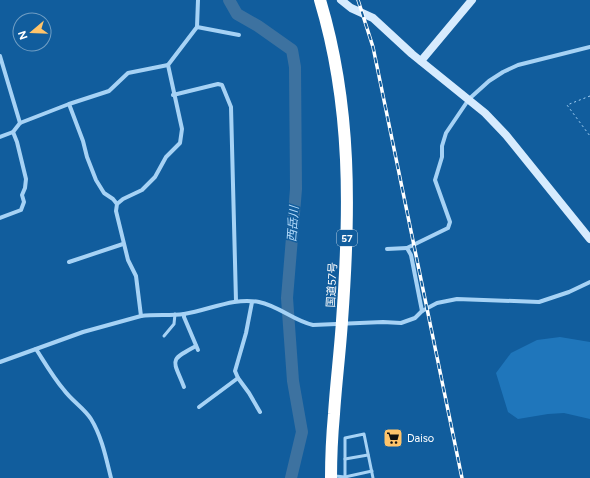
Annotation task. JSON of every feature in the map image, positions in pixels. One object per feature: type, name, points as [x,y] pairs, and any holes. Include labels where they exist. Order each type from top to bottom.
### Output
[{"type":"highway","name":"国道57号","points":[[320,0],[330,36],[340,90],[346,159],[347,218],[342,323],[334,415],[331,477]]},
{"type":"street","points":[[0,137],[13,132],[20,123],[69,104],[109,91],[128,73],[168,65],[197,28],[198,0]]},
{"type":"street","points":[[341,0],[351,8],[373,18],[407,50],[485,113],[506,135],[590,239]]},
{"type":"street","points":[[421,61],[472,0]]},
{"type":"street","points":[[197,28],[239,34]]},
{"type":"street","points":[[387,249],[407,248],[441,233],[448,228],[450,222],[435,180],[442,157],[442,146],[446,133],[469,99],[489,81],[518,65],[590,47]]},
{"type":"street","points":[[0,56],[20,123]]},
{"type":"street","points":[[141,316],[136,276],[128,260],[123,244],[123,235],[116,211],[117,204],[123,199],[142,190],[155,177],[166,158],[180,143],[182,129],[173,95],[168,65]]},
{"type":"street","points":[[173,95],[218,84],[222,85],[231,107],[236,301]]},
{"type":"street","points":[[69,104],[96,180],[104,193],[113,199],[117,204]]},
{"type":"street","points":[[0,218],[21,210],[24,202],[22,195],[25,188],[26,179],[13,132]]},
{"type":"street","points":[[69,262],[123,244]]},
{"type":"street","points":[[407,248],[411,255],[422,311]]},
{"type":"street","points":[[0,362],[83,332],[141,316],[184,314],[236,301],[260,303],[275,308],[305,323],[313,325],[383,322],[401,323],[415,318],[422,311],[437,303],[457,299],[539,302],[569,292],[590,282]]},
{"type":"street","points":[[252,302],[246,334],[235,371],[238,378],[250,393],[260,412]]},
{"type":"street","points":[[184,314],[197,348],[178,356],[175,360],[175,364],[184,387]]},
{"type":"street","points":[[36,349],[51,375],[65,392],[79,404],[91,418],[99,434],[112,478]]},
{"type":"street","points":[[200,407],[238,378]]},
{"type":"lane","points":[[164,336],[174,324],[175,314]]},
{"type":"lane","points":[[345,478],[344,438],[364,434],[373,478]]},
{"type":"lane","points":[[345,460],[368,455]]},
{"type":"lane","points":[[331,477],[345,478],[372,471]]},
{"type":"path","points":[[590,96],[567,105],[590,136]]},
{"type":"shaded area","points":[[560,337],[590,342],[590,419],[564,413],[518,419],[508,412],[496,373],[511,353],[537,340]]},
{"type":"waterway","name":"西岳川","points":[[229,0],[237,14],[258,26],[292,50],[295,67],[296,189],[287,298],[293,381],[302,432],[291,478]]},
{"type":"railway","points":[[358,0],[373,47],[462,478]]},
{"type":"place","name":"Daiso","points":[[393,438]]}]
